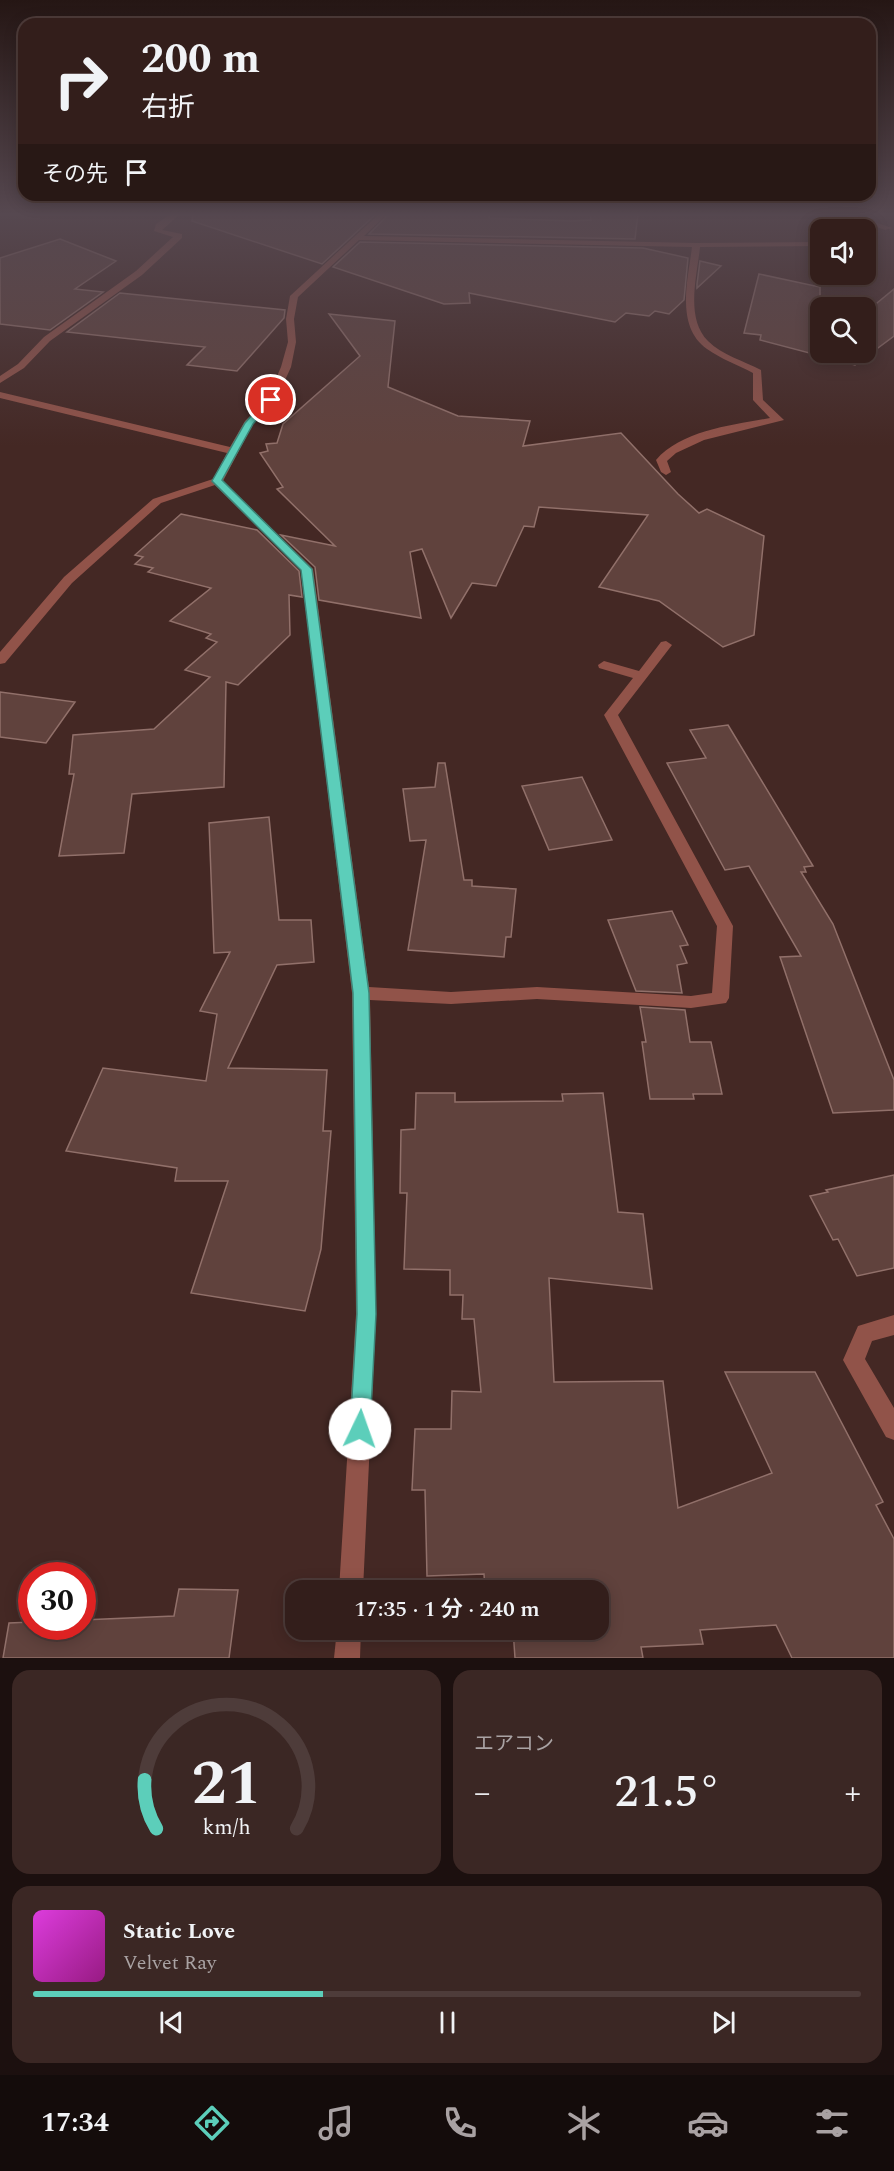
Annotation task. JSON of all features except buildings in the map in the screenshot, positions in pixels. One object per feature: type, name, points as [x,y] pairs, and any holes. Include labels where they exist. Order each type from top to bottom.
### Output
[{"type":"street","points":[[0,380],[21,366],[47,339],[113,291]]},
{"type":"street","points":[[0,660],[68,580],[156,501],[217,481],[249,423],[271,400],[286,367],[292,342],[290,319],[294,296],[299,291]]},
{"type":"street","points":[[666,472],[661,460],[670,450],[731,429],[779,420],[760,406],[755,398],[758,372],[706,344],[695,330],[690,315],[692,291]]},
{"type":"street","points":[[0,395],[232,451]]},
{"type":"street","points":[[217,481],[307,569],[361,993],[366,1314],[352,1580]]},
{"type":"street","points":[[361,993],[451,998],[537,993],[691,1002],[720,998],[725,926],[611,715],[666,645]]},
{"type":"street","points":[[604,665],[642,676]]},
{"type":"street","points":[[894,1325],[865,1333],[854,1360],[894,1429]]},
{"type":"street","points":[[347,1658],[348,1640]]},
{"type":"route","points":[[271,400],[249,423],[217,481],[307,569],[361,993],[366,1314],[360,1429]]}]
